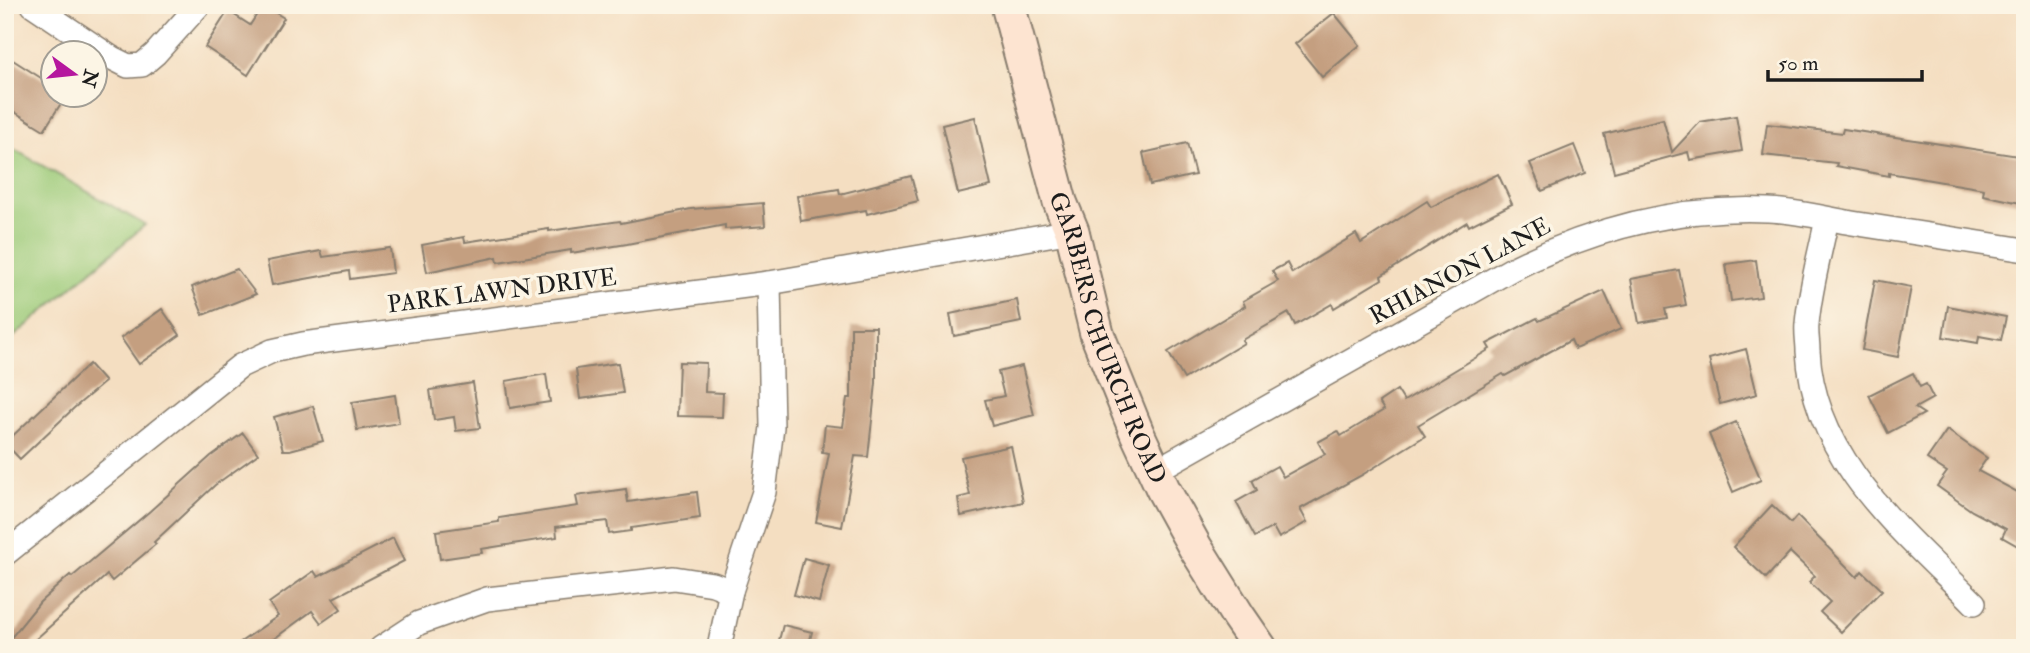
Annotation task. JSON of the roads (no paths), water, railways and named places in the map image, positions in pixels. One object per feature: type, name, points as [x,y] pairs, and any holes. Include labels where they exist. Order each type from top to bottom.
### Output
[{"type":"street","points":[[33,5],[128,66],[142,65],[155,54],[200,5]]},
{"type":"street","name":"GARBERS CHURCH ROAD","points":[[1008,5],[1060,202],[1072,231],[1097,334],[1155,471],[1195,547],[1260,648]]},
{"type":"street","name":"RHIANON LANE","points":[[1155,471],[1512,269],[1564,244],[1627,225],[1714,210],[1776,211],[2025,250]]},
{"type":"street","points":[[1827,219],[1807,326],[1812,386],[1824,423],[1845,463],[1880,508],[1974,603]]},
{"type":"street","name":"PARK LAWN DRIVE","points":[[5,554],[225,377],[240,366],[272,351],[303,344],[769,283],[1072,231]]},
{"type":"street","points":[[719,648],[732,591],[764,492],[772,427],[769,283]]},
{"type":"street","points":[[380,648],[419,623],[487,599],[674,578],[713,584],[732,591]]}]
